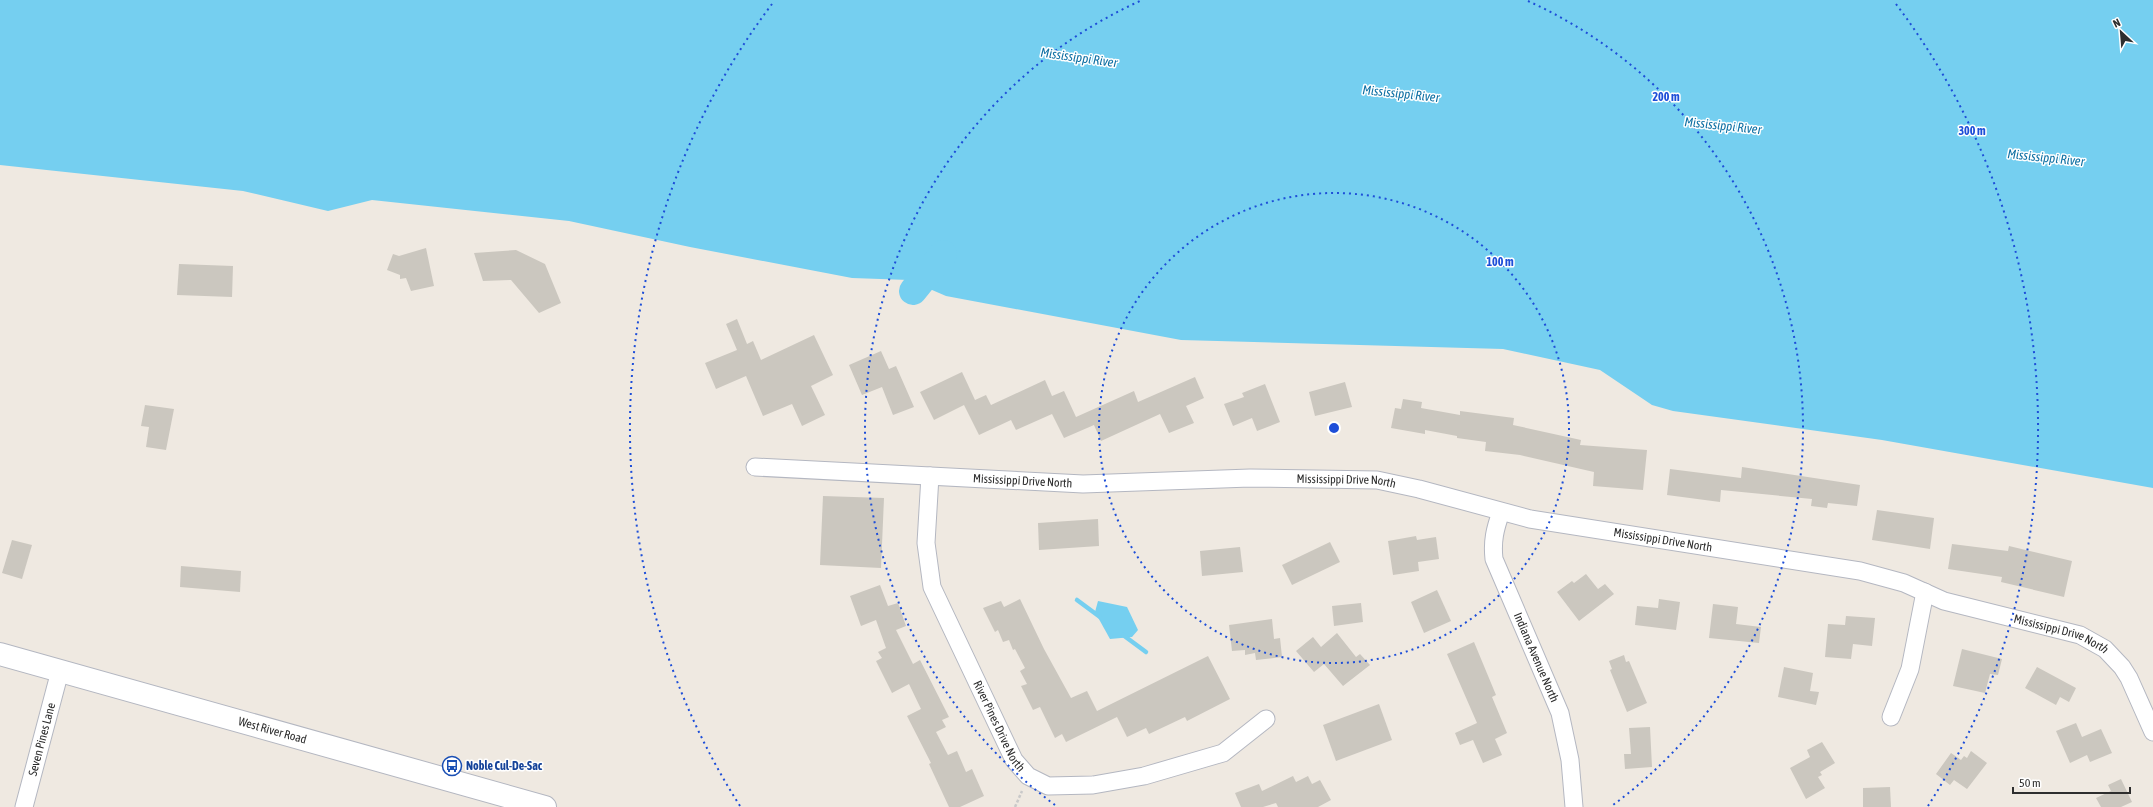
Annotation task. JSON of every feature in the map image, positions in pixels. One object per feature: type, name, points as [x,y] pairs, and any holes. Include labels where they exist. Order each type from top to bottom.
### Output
[{"type":"main road","name":"West River Road","points":[[0,654],[545,807]]},
{"type":"street","name":"Mississippi Drive North","points":[[755,467],[1083,484],[1250,478],[1377,480],[1420,489],[1530,519],[1860,571],[1904,584],[1925,592],[1944,602],[2070,632],[2105,649],[2122,667],[2129,678],[2153,732]]},
{"type":"street","name":"River Pines Drive North","points":[[930,476],[926,543],[932,586],[1014,760],[1028,776],[1048,786],[1092,785],[1144,776],[1223,753],[1266,719]]},
{"type":"street","name":"Indiana Avenue North","points":[[1502,512],[1493,538],[1494,559],[1560,713],[1570,760],[1574,807]]},
{"type":"street","points":[[1891,717],[1910,669],[1925,592]]},
{"type":"street","name":"Seven Pines Lane","points":[[24,807],[60,671]]},
{"type":"water","name":"Mississippi River","points":[[0,0],[2153,0],[2153,488],[1882,440],[1673,411],[1652,405],[1600,370],[1503,349],[1181,340],[946,296],[909,280],[852,278],[690,247],[569,221],[372,200],[328,211],[243,191],[0,165]]},
{"type":"water","points":[[1098,601],[1127,607],[1138,630],[1132,637],[1110,639],[1095,612]]},
{"type":"building","points":[[426,248],[434,286],[411,291],[406,278],[400,279],[400,275],[387,270],[393,254],[399,256]]},
{"type":"building","points":[[516,250],[545,264],[561,303],[539,313],[511,280],[483,281],[474,253]]},
{"type":"building","points":[[179,264],[233,266],[232,297],[177,295]]},
{"type":"building","points":[[737,319],[747,344],[753,341],[761,360],[814,335],[833,375],[811,386],[825,415],[802,426],[792,404],[763,416],[746,376],[716,389],[705,363],[737,350],[726,324]]},
{"type":"building","points":[[881,351],[889,369],[896,366],[914,407],[893,415],[882,387],[862,395],[849,365]]},
{"type":"building","points":[[962,372],[975,400],[986,395],[991,405],[1045,380],[1052,396],[1064,391],[1076,417],[1134,391],[1138,402],[1195,377],[1204,398],[1186,406],[1194,423],[1169,433],[1160,414],[1101,441],[1094,425],[1064,438],[1052,414],[1016,430],[1011,420],[979,435],[964,405],[934,420],[920,392]]},
{"type":"building","points":[[1345,382],[1352,407],[1315,416],[1309,392]]},
{"type":"building","points":[[1265,384],[1280,422],[1257,431],[1252,418],[1233,426],[1224,404],[1244,397],[1242,393]]},
{"type":"building","points":[[1403,399],[1422,402],[1421,408],[1460,415],[1460,411],[1514,418],[1513,425],[1581,440],[1580,445],[1647,450],[1643,490],[1593,486],[1594,472],[1520,455],[1485,451],[1486,442],[1457,438],[1457,436],[1425,430],[1425,434],[1391,428],[1395,408],[1401,409]]},
{"type":"building","points":[[145,405],[174,409],[166,450],[146,447],[149,427],[141,426]]},
{"type":"building","points":[[1742,467],[1860,485],[1857,506],[1828,503],[1827,508],[1811,506],[1812,499],[1721,490],[1720,502],[1667,495],[1670,469],[1741,478]]},
{"type":"building","points":[[823,496],[884,498],[881,568],[820,565]]},
{"type":"building","points":[[1877,510],[1934,518],[1930,549],[1872,540]]},
{"type":"building","points":[[1098,519],[1099,546],[1039,550],[1038,523]]},
{"type":"building","points":[[1416,536],[1417,540],[1436,537],[1439,559],[1418,562],[1419,571],[1393,575],[1388,541]]},
{"type":"building","points":[[12,540],[32,545],[22,579],[2,573]]},
{"type":"building","points":[[1330,542],[1340,562],[1292,585],[1282,565]]},
{"type":"building","points":[[1952,544],[2008,551],[2009,546],[2072,561],[2064,597],[2001,582],[2002,577],[1948,569]]},
{"type":"building","points":[[1240,547],[1243,572],[1202,576],[1200,551]]},
{"type":"building","points":[[181,566],[241,571],[240,592],[180,587]]},
{"type":"building","points":[[1586,574],[1598,589],[1605,584],[1614,594],[1579,621],[1557,592],[1572,581],[1574,583]]},
{"type":"building","points":[[880,585],[888,606],[898,603],[906,626],[896,630],[913,664],[920,660],[949,717],[942,720],[946,727],[936,732],[948,755],[957,751],[966,772],[972,769],[984,796],[960,807],[949,807],[929,764],[931,763],[907,716],[921,709],[909,684],[892,693],[876,661],[882,658],[878,652],[886,648],[876,620],[861,626],[850,596]]},
{"type":"building","points":[[1437,590],[1451,621],[1424,633],[1411,602]]},
{"type":"building","points":[[1020,599],[1044,649],[1071,698],[1087,691],[1097,711],[1208,656],[1230,699],[1187,721],[1185,717],[1149,734],[1146,728],[1127,737],[1117,717],[1066,742],[1062,734],[1055,738],[1040,707],[1033,710],[1021,686],[1027,684],[1020,671],[1025,668],[1015,649],[1013,650],[1009,640],[1003,642],[998,630],[995,632],[983,608],[1001,601],[1004,607]]},
{"type":"building","points":[[1659,599],[1680,602],[1676,630],[1635,625],[1637,606],[1658,608]]},
{"type":"building","points":[[1361,603],[1363,622],[1334,626],[1332,606]]},
{"type":"building","points":[[1713,604],[1738,607],[1736,624],[1761,627],[1759,643],[1709,638]]},
{"type":"building","points":[[1846,616],[1875,618],[1872,646],[1853,644],[1851,659],[1825,657],[1828,624],[1845,625]]},
{"type":"building","points":[[1272,619],[1274,639],[1280,638],[1282,657],[1256,660],[1255,653],[1245,655],[1245,650],[1232,651],[1229,625]]},
{"type":"building","points":[[1337,633],[1356,657],[1360,654],[1370,665],[1343,686],[1324,664],[1314,672],[1296,651],[1313,637],[1321,647]]},
{"type":"building","points":[[1474,642],[1496,695],[1492,697],[1507,733],[1495,739],[1502,755],[1483,763],[1473,740],[1460,745],[1455,733],[1477,723],[1447,654]]},
{"type":"building","points":[[1962,649],[2002,659],[1998,675],[1990,674],[1985,693],[1953,686]]},
{"type":"building","points":[[1624,655],[1626,662],[1629,661],[1647,703],[1627,712],[1610,670],[1612,669],[1609,661]]},
{"type":"building","points":[[1784,667],[1813,673],[1810,691],[1819,692],[1816,705],[1778,697]]},
{"type":"building","points":[[2037,667],[2076,688],[2069,702],[2060,697],[2056,705],[2025,688]]},
{"type":"building","points":[[1379,704],[1392,740],[1336,761],[1323,725]]},
{"type":"building","points":[[2076,723],[2082,737],[2101,729],[2112,753],[2090,762],[2087,755],[2070,763],[2056,731]]},
{"type":"building","points":[[1650,727],[1652,767],[1625,769],[1624,754],[1631,754],[1629,728]]},
{"type":"building","points":[[1822,742],[1835,763],[1820,772],[1822,775],[1818,777],[1825,788],[1806,799],[1790,768],[1810,757],[1807,750]]},
{"type":"building","points":[[1971,751],[1987,763],[1967,789],[1954,780],[1950,785],[1936,774],[1951,753],[1961,760],[1964,756],[1967,758]]},
{"type":"building","points":[[1293,776],[1296,782],[1308,776],[1312,784],[1320,780],[1331,800],[1318,807],[1278,807],[1276,803],[1263,807],[1241,807],[1235,793],[1259,784],[1262,791]]},
{"type":"building","points":[[2121,779],[2132,802],[2121,807],[2101,807],[2096,798],[2111,791],[2108,785]]},
{"type":"building","points":[[1890,787],[1891,807],[1863,807],[1863,788]]},
{"type":"waterway","points":[[913,291],[943,254]]},
{"type":"waterway","points":[[1077,600],[1100,617]]},
{"type":"waterway","points":[[1123,635],[1146,652]]},
{"type":"place","name":"Noble Cul-De-Sac","points":[[452,766]]}]
